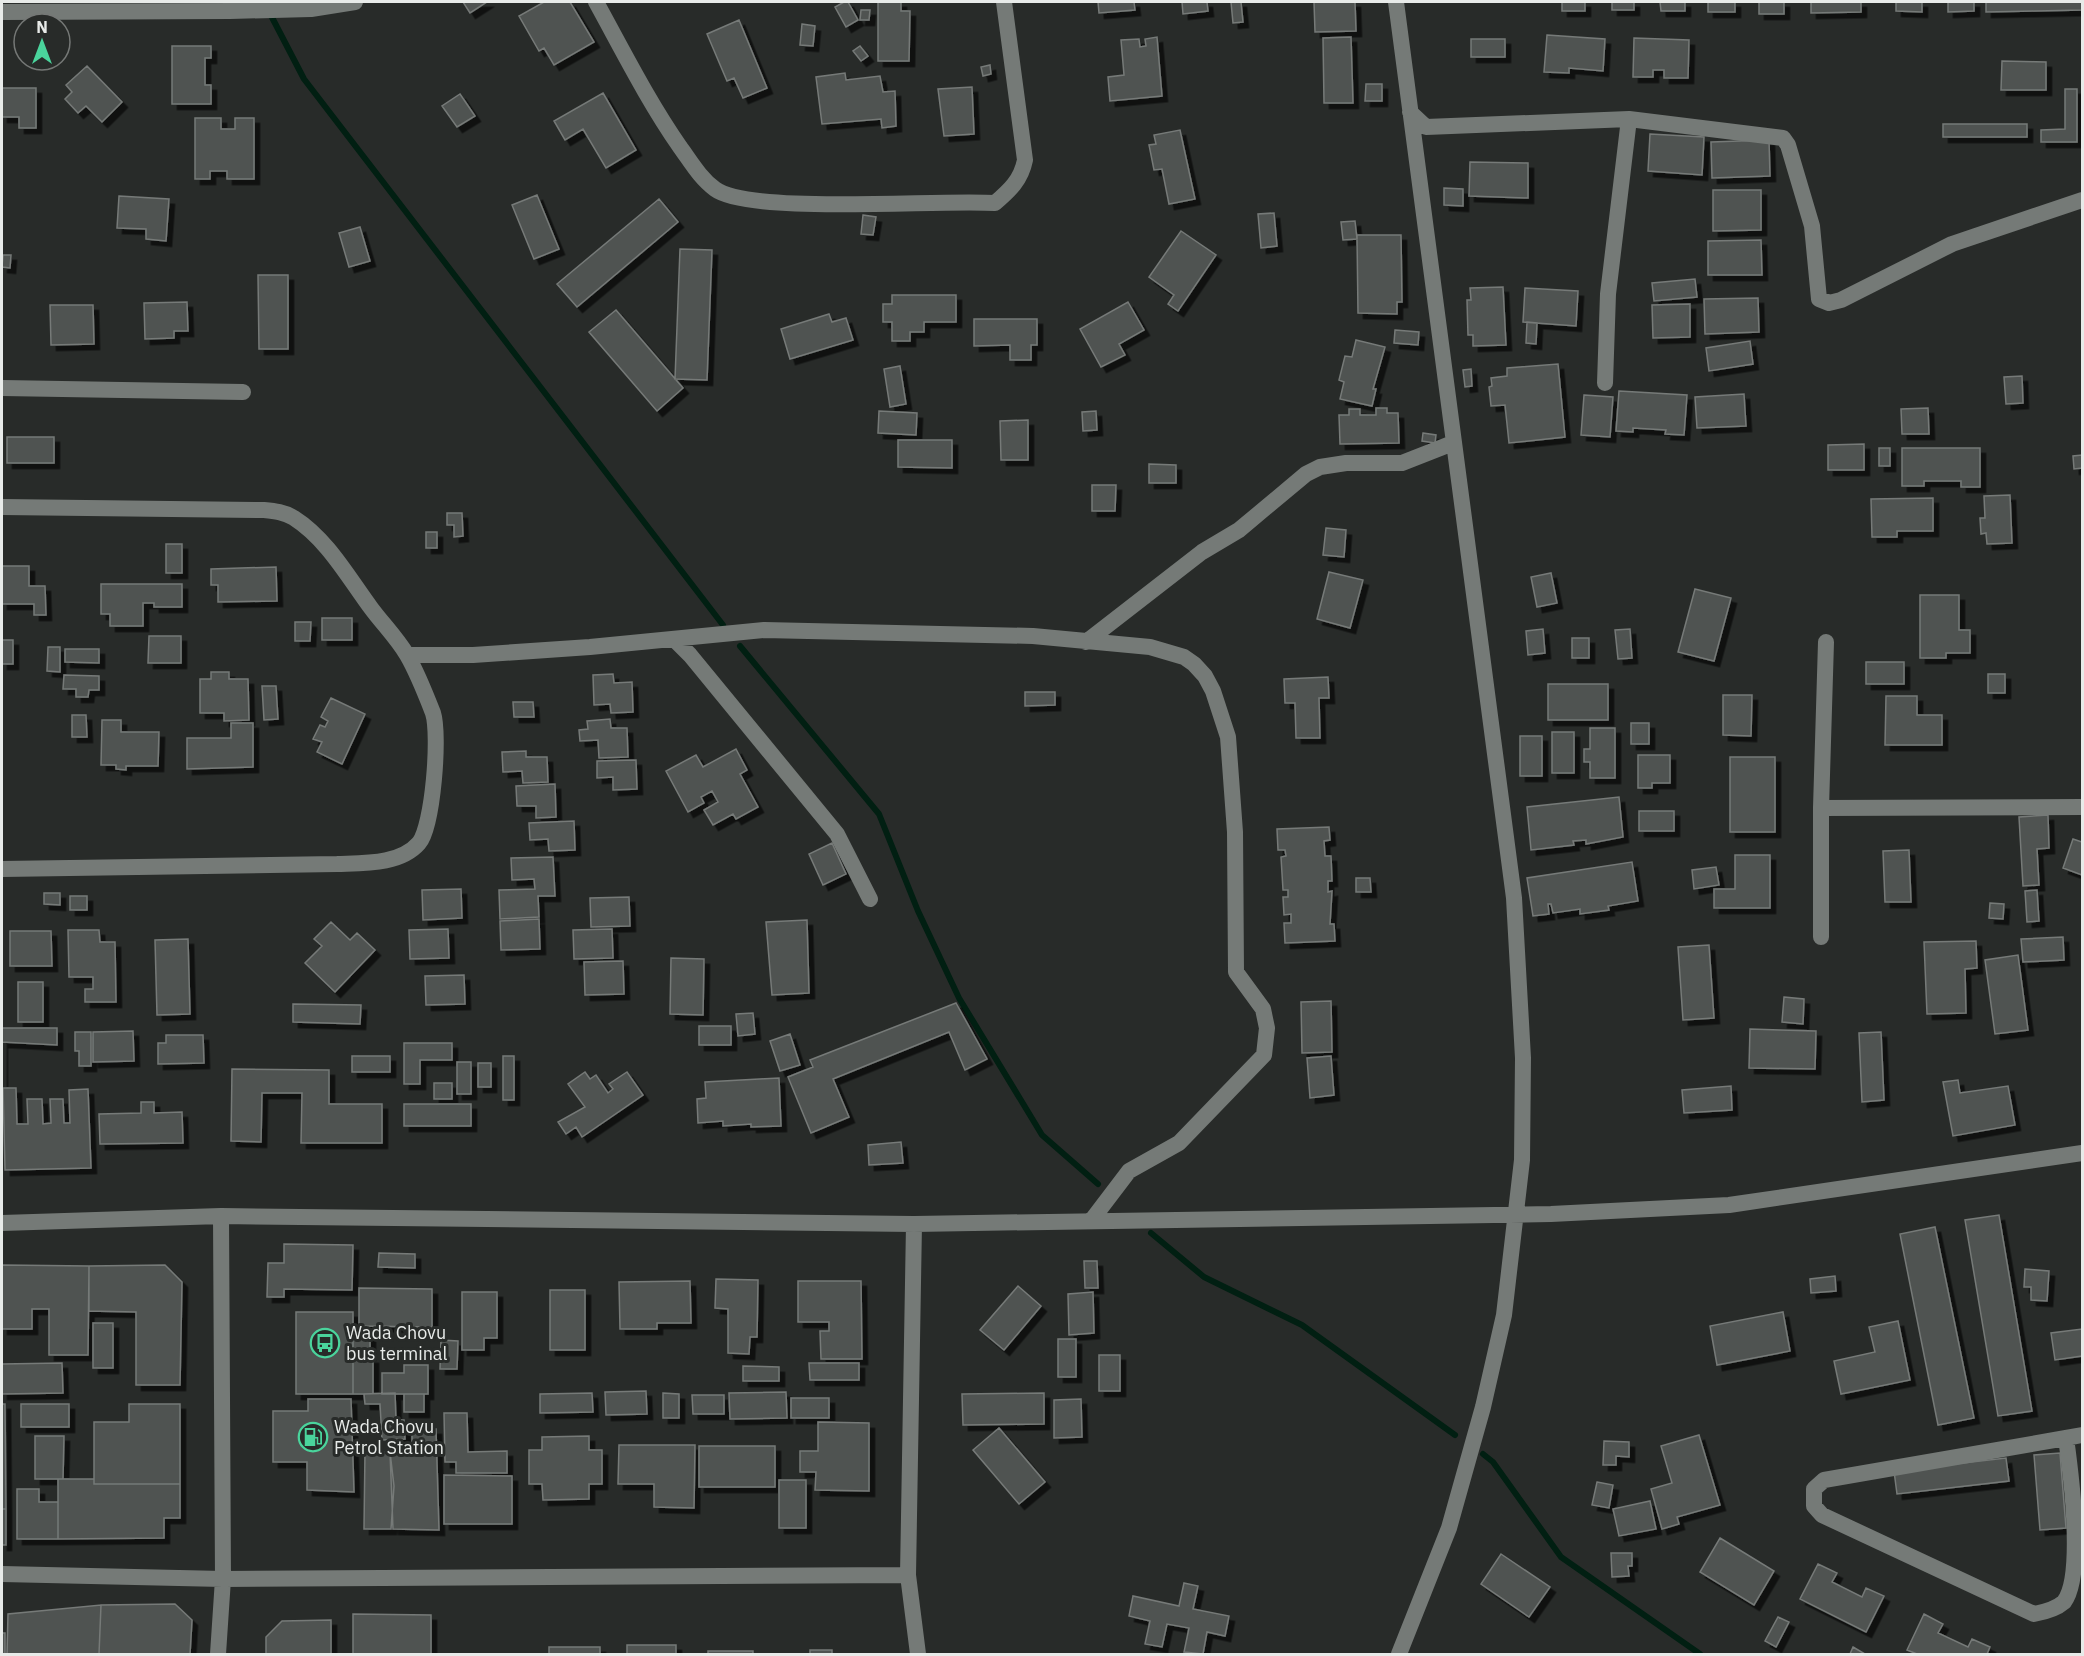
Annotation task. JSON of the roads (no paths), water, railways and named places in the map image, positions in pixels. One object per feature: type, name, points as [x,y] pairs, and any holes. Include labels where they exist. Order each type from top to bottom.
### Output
[{"type":"street","points":[[2,12],[281,10],[311,9],[355,2]]},
{"type":"street","points":[[596,2],[657,114],[699,174],[716,190],[735,197],[790,203],[995,203],[1016,184],[1023,173],[1025,160],[1004,2]]},
{"type":"street","points":[[1396,2],[1514,898],[1523,1058],[1522,1160],[1504,1315],[1483,1407],[1449,1528],[1399,1654]]},
{"type":"street","points":[[1410,112],[1426,127],[1629,119],[1783,138],[1788,146],[1812,226],[1819,300],[1829,303],[1841,300],[1952,244],[2082,200]]},
{"type":"street","points":[[1605,383],[1608,294],[1629,119]]},
{"type":"street","points":[[2,388],[243,392]]},
{"type":"street","points":[[1086,642],[1202,552],[1239,530],[1306,474],[1320,467],[1346,463],[1402,463],[1453,443]]},
{"type":"street","points":[[2,507],[194,508],[280,512],[295,519],[327,548],[407,655],[433,714],[436,728],[436,769],[431,803],[420,842],[401,856],[378,862],[337,864],[2,869]]},
{"type":"street","points":[[407,655],[473,655],[764,630],[954,632],[1033,636],[1150,647],[1184,657],[1205,676],[1213,691],[1220,708],[1231,758],[1235,832],[1236,972],[1263,1009],[1267,1028],[1264,1055],[1179,1143],[1129,1171],[1091,1221]]},
{"type":"street","points":[[674,639],[690,655],[837,834],[870,899]]},
{"type":"street","points":[[1821,937],[1821,808],[1826,642]]},
{"type":"street","points":[[1821,808],[2082,807]]},
{"type":"street","points":[[2,1223],[221,1216],[914,1224],[1551,1214],[1729,1205],[2082,1153]]},
{"type":"street","points":[[218,1654],[223,1579],[221,1216]]},
{"type":"street","points":[[914,1224],[908,1575],[918,1654]]},
{"type":"street","points":[[2074,1437],[2078,1562],[2074,1587],[2064,1601],[2049,1611],[2034,1614],[1822,1515],[1814,1506],[1814,1489],[1824,1480],[2074,1437]]},
{"type":"street","points":[[2,1574],[223,1579],[908,1575]]},
{"type":"waterway","points":[[264,2],[304,79],[723,625]]},
{"type":"waterway","points":[[740,646],[879,814],[918,911],[959,998],[1042,1135],[1098,1184]]},
{"type":"waterway","points":[[1151,1233],[1204,1277],[1302,1325],[1455,1435]]},
{"type":"waterway","points":[[1483,1454],[1493,1462],[1561,1557],[1700,1654]]},
{"type":"place","name":"Wada Chovu bus terminal","points":[[325,1343]]},
{"type":"place","name":"Wada Chovu Petrol Station","points":[[313,1437]]}]
